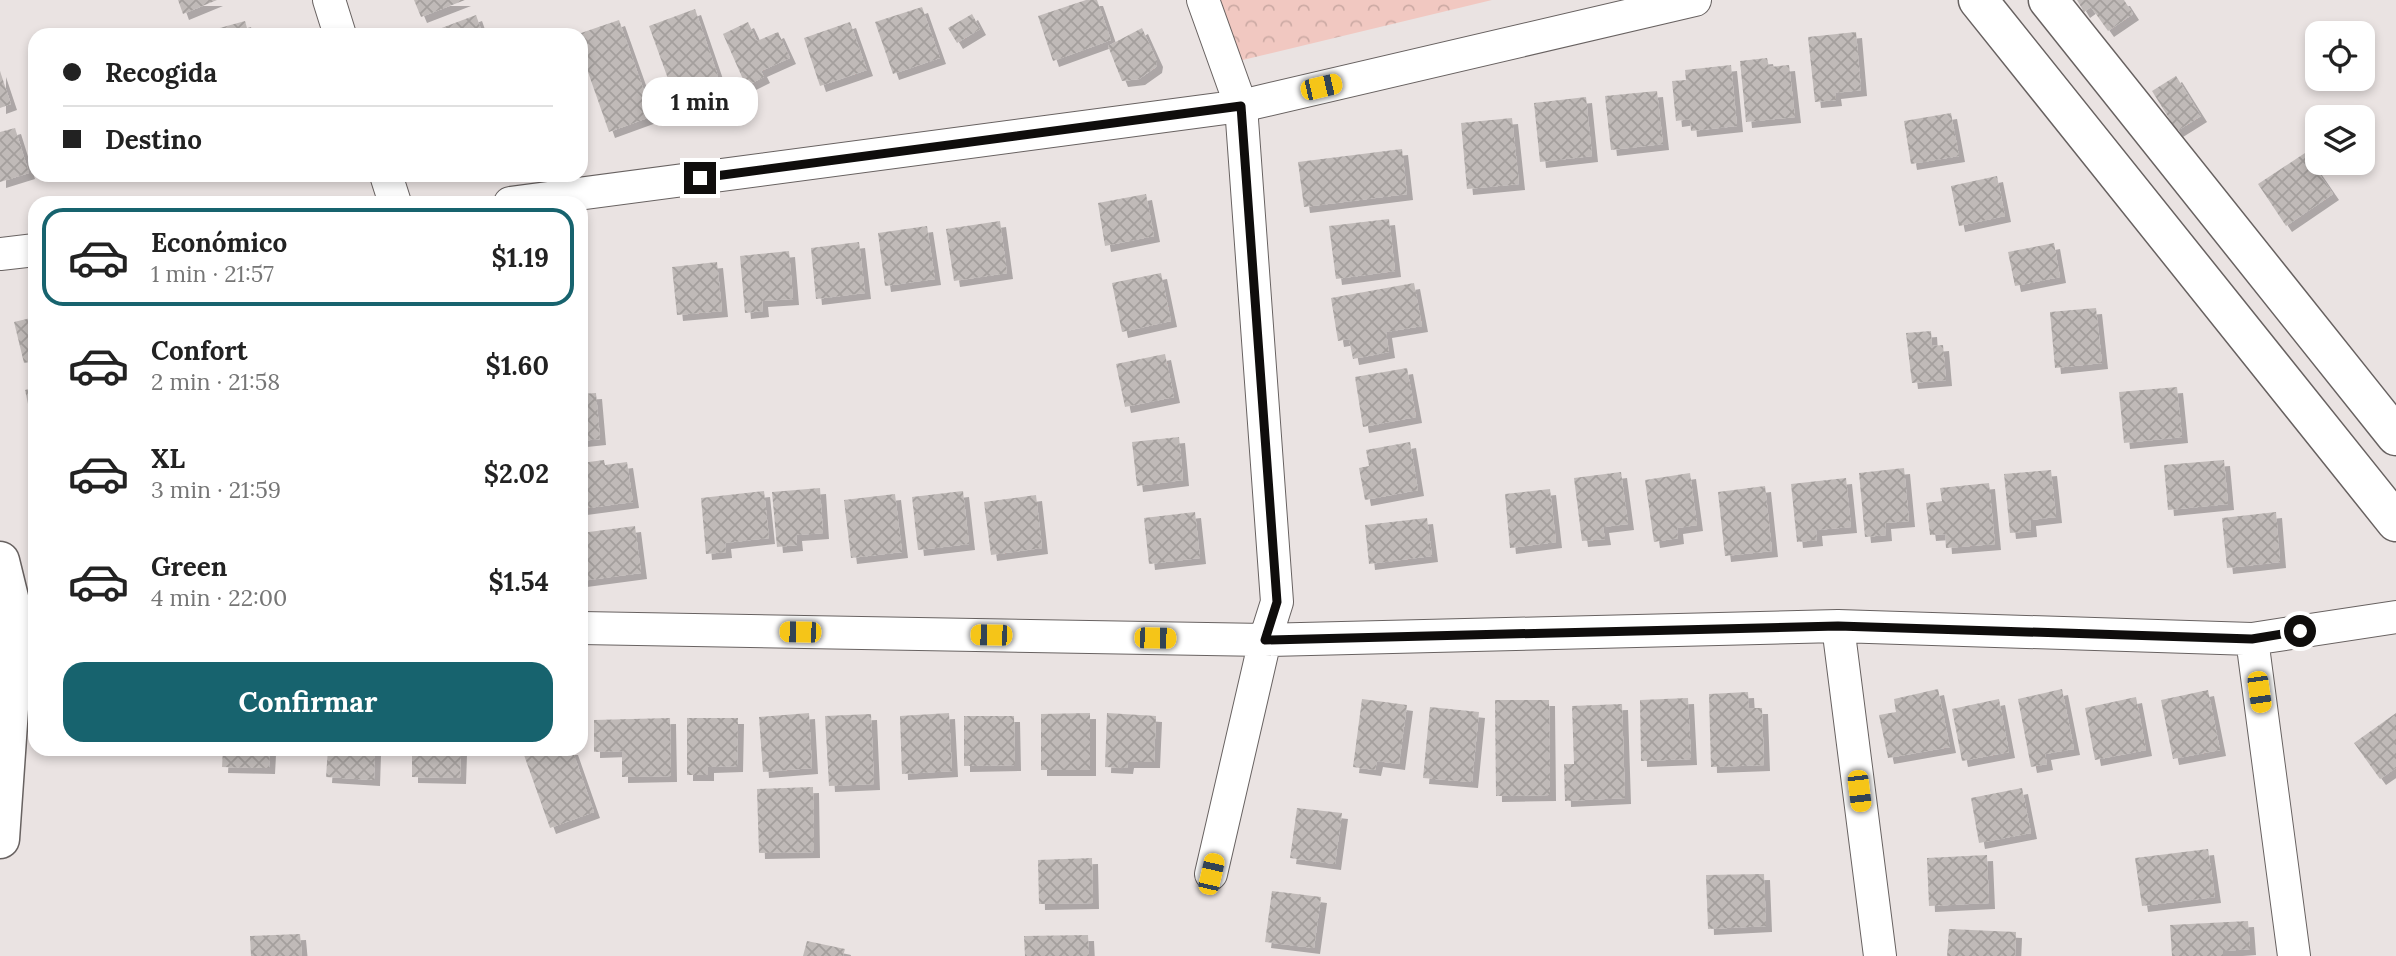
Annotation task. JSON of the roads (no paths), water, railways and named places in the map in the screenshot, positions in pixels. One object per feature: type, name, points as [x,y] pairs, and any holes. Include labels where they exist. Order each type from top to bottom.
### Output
[{"type":"street","points":[[329,0],[338,28]]},
{"type":"street","points":[[1203,0],[1241,106],[1277,602],[1265,640],[1211,874]]},
{"type":"street","points":[[563,196],[1241,106],[1695,0]]},
{"type":"street","points":[[1978,0],[2396,522]]},
{"type":"street","points":[[2048,0],[2396,436]]},
{"type":"street","points":[[0,254],[28,251]]},
{"type":"street","points":[[0,561],[25,622],[0,839]]},
{"type":"street","points":[[588,628],[1265,640],[1838,626],[2252,639],[2396,617]]},
{"type":"street","points":[[1838,626],[1880,956]]},
{"type":"street","points":[[2252,639],[2294,956]]}]
